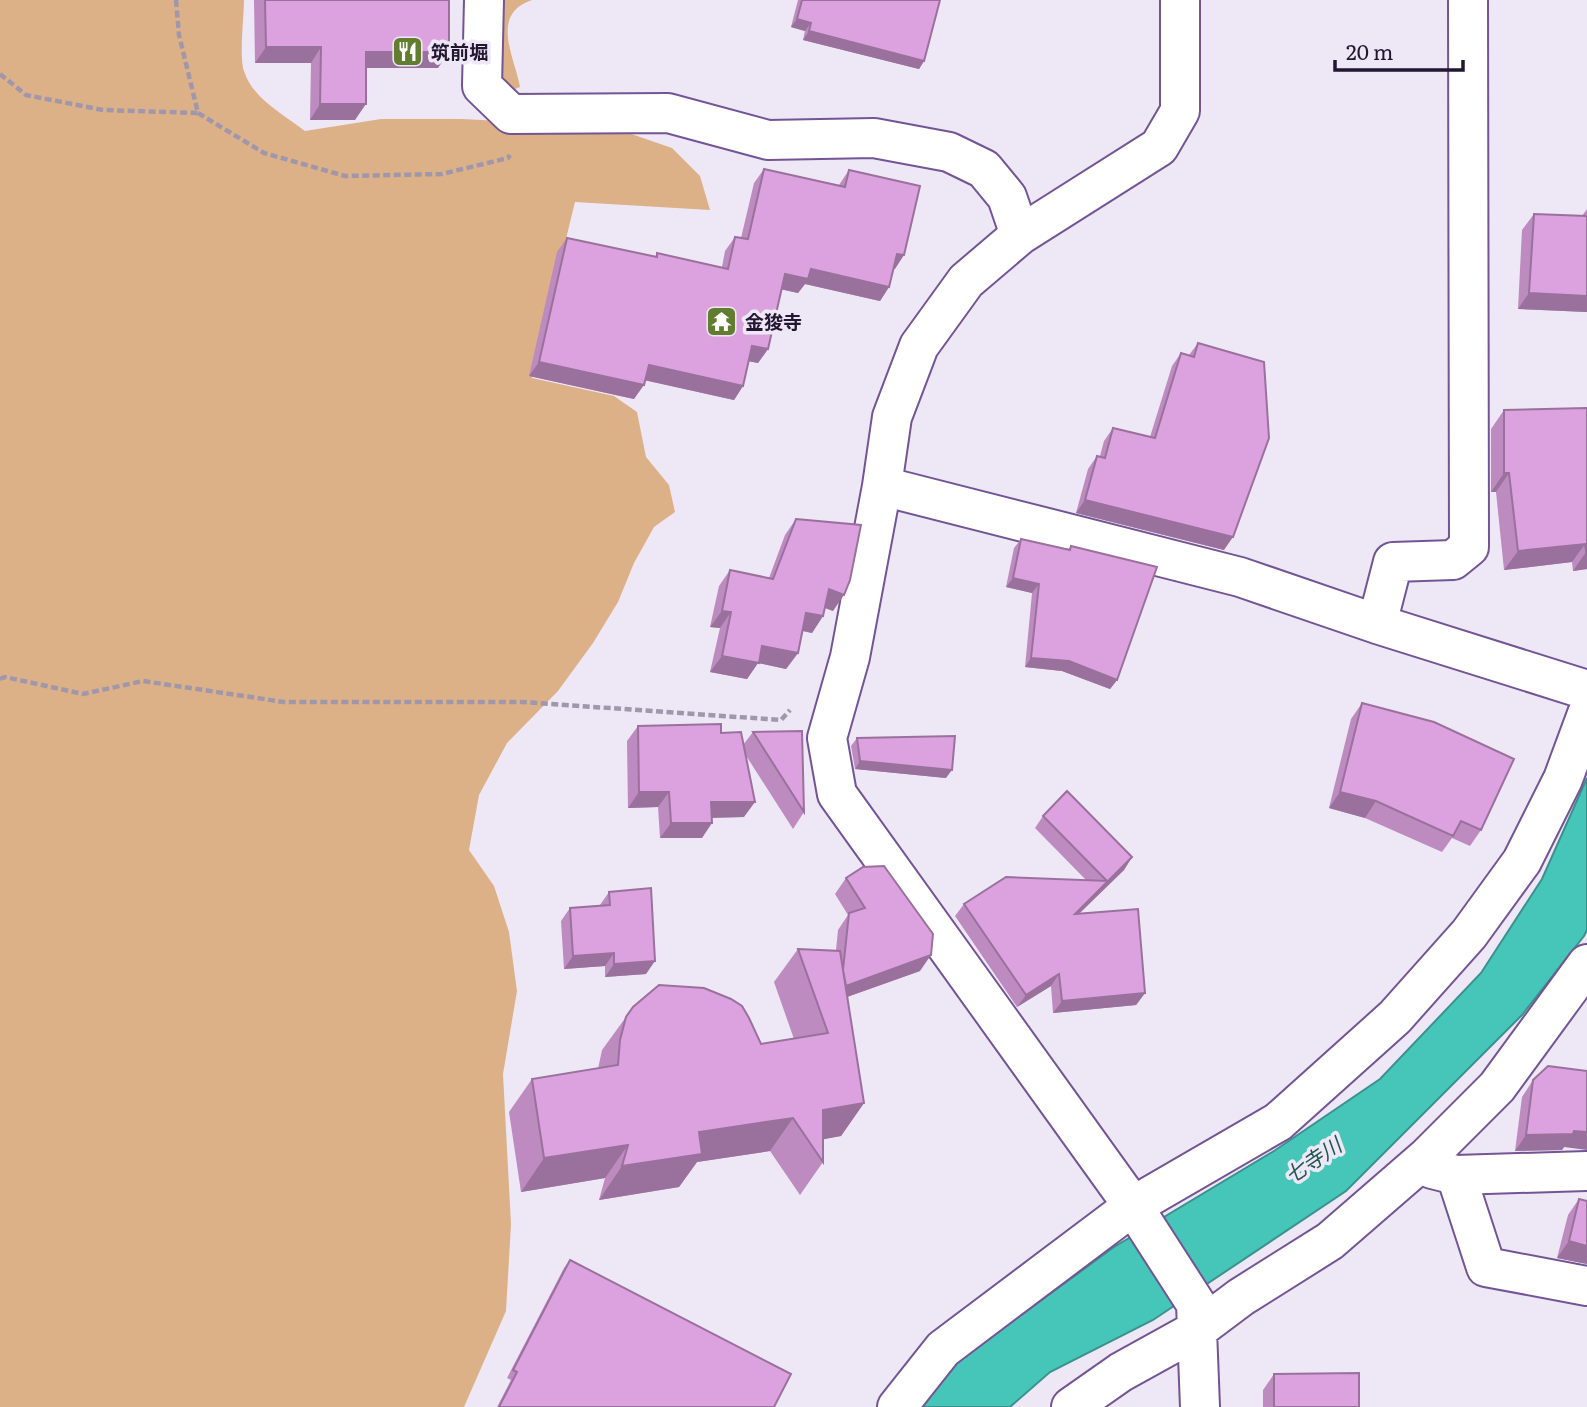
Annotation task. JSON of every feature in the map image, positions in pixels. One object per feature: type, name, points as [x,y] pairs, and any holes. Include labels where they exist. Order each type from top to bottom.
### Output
[{"type":"street","points":[[484,0],[482,86],[512,114],[668,113],[768,140],[874,138],[949,152],[984,169],[992,178],[1007,197],[1020,235]]},
{"type":"street","points":[[1180,0],[1180,111],[1159,147],[1020,235],[966,281],[919,346],[892,417],[849,664],[827,738],[837,794],[1139,1216],[1196,1317],[1200,1407]]},
{"type":"street","points":[[1377,624],[1393,562],[1453,560],[1469,547],[1468,0]]},
{"type":"street","points":[[882,486],[1240,577],[1377,624],[1587,690]]},
{"type":"street","points":[[897,1407],[943,1349],[1278,1122],[1395,1017],[1469,934],[1522,861],[1563,779],[1587,713]]},
{"type":"street","points":[[1071,1407],[1196,1317],[1241,1297],[1330,1241],[1418,1165],[1497,1087],[1587,964]]},
{"type":"street","points":[[1418,1165],[1456,1175],[1587,1171]]},
{"type":"street","points":[[1456,1175],[1486,1267],[1587,1286]]},
{"type":"path","points":[[176,0],[180,35],[198,113]]},
{"type":"path","points":[[0,74],[26,95],[103,110],[198,113],[264,153],[345,176],[442,174],[508,158],[550,115]]},
{"type":"path","points":[[0,679],[5,677],[83,694],[143,681],[284,702],[523,702],[781,720],[799,700]]},
{"type":"shaded area","points":[[0,0],[244,0],[242,56],[248,81],[261,98],[305,131],[381,119],[462,119],[611,127],[672,148],[700,176],[710,210],[575,202],[532,378],[614,396],[637,412],[646,457],[669,485],[675,512],[654,527],[634,563],[618,602],[593,643],[558,691],[507,743],[479,795],[469,850],[494,886],[509,932],[517,991],[503,1074],[511,1224],[506,1311],[464,1407],[0,1407]]},
{"type":"shaded area","points":[[497,0],[532,0],[511,15],[508,26],[510,50],[520,87],[508,92],[493,79]]},
{"type":"water","name":"七寺川","points":[[1587,778],[1587,930],[1584,936],[1522,1015],[1346,1191],[1153,1320],[1050,1372],[1010,1407],[920,1407],[950,1367],[1114,1247],[1274,1151],[1380,1079],[1481,973],[1542,879]]},
{"type":"building","name":"筑前堀","points":[[265,0],[449,0],[449,52],[366,52],[366,104],[320,104],[321,47],[266,47]]},
{"type":"building","points":[[802,0],[940,0],[924,61],[809,31],[811,23],[797,19]]},
{"type":"building","points":[[764,169],[845,187],[849,170],[920,186],[904,255],[897,254],[889,287],[811,269],[808,279],[785,274],[768,349],[752,346],[743,386],[649,365],[644,385],[539,362],[567,238],[657,257],[657,253],[728,269],[735,237],[748,239]]},
{"type":"building","points":[[1534,214],[1587,216],[1587,296],[1529,293]]},
{"type":"building","points":[[1198,343],[1264,362],[1269,438],[1233,537],[1085,500],[1097,456],[1105,458],[1113,428],[1155,438],[1181,353],[1194,357]]},
{"type":"building","points":[[1587,408],[1587,552],[1585,544],[1518,551],[1509,473],[1504,473],[1504,410]]},
{"type":"building","points":[[796,519],[861,525],[850,580],[844,595],[829,589],[823,616],[806,613],[798,653],[762,646],[759,663],[722,656],[731,612],[722,611],[730,570],[773,579]]},
{"type":"building","points":[[1021,539],[1070,550],[1071,546],[1157,567],[1117,680],[1069,661],[1031,658],[1039,584],[1013,578]]},
{"type":"building","points":[[1362,703],[1434,722],[1514,759],[1481,830],[1461,821],[1453,836],[1376,801],[1340,792]]},
{"type":"building","points":[[721,724],[721,733],[741,732],[755,802],[711,802],[712,823],[671,823],[669,792],[639,792],[638,726]]},
{"type":"building","points":[[802,731],[804,812],[753,732]]},
{"type":"building","points":[[955,736],[952,770],[860,761],[857,738]]},
{"type":"building","points":[[1067,791],[1132,857],[1075,914],[1138,909],[1145,993],[1062,1001],[1059,974],[1026,995],[964,904],[1006,877],[1107,881],[1043,816]]},
{"type":"building","points":[[884,866],[933,934],[931,955],[846,986],[843,970],[849,913],[865,908],[846,878],[863,867]]},
{"type":"building","points":[[651,888],[655,961],[614,964],[614,953],[573,956],[570,908],[610,905],[609,892]]},
{"type":"building","points":[[798,949],[840,951],[864,1103],[823,1110],[823,1162],[793,1118],[699,1132],[702,1154],[622,1166],[628,1145],[544,1158],[532,1079],[618,1065],[620,1040],[626,1017],[633,1007],[659,985],[704,988],[731,999],[742,1006],[761,1044],[828,1033]]},
{"type":"building","points":[[1548,1066],[1587,1071],[1587,1132],[1526,1135],[1533,1080]]},
{"type":"building","points":[[1579,1199],[1587,1201],[1587,1246],[1569,1241]]},
{"type":"building","points":[[570,1260],[791,1374],[774,1407],[499,1407],[517,1372],[513,1370]]},
{"type":"building","points":[[1359,1373],[1359,1407],[1274,1407],[1274,1374]]},
{"type":"place","name":"筑前堀","points":[[408,51]]},
{"type":"place","name":"金狻寺","points":[[722,321]]}]
